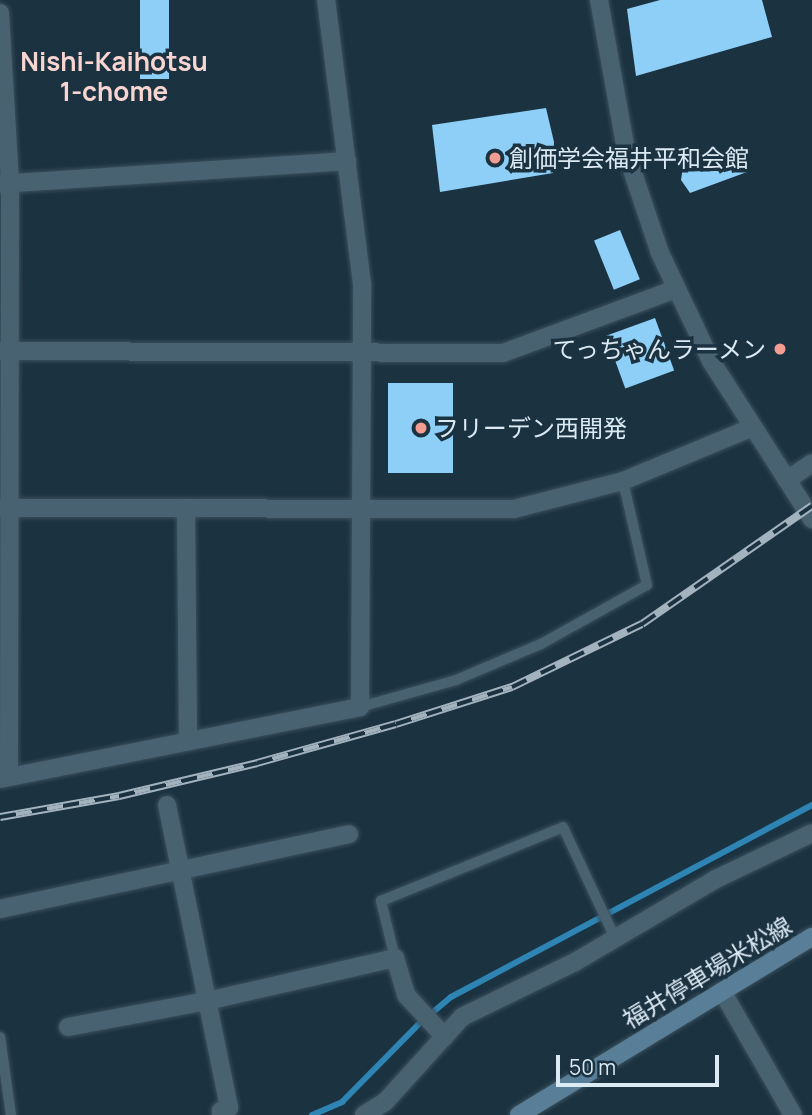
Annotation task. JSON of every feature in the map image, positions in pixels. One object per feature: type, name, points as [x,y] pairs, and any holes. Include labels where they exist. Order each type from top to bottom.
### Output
[{"type":"main road","name":"福井停車場米松線","points":[[519,1115],[812,937]]},
{"type":"street","points":[[0,13],[5,184],[5,778],[360,707],[362,284],[326,0]]},
{"type":"street","points":[[599,0],[627,155],[660,253],[711,361],[751,428],[812,519]]},
{"type":"street","points":[[5,184],[347,161]]},
{"type":"street","points":[[5,351],[503,353],[676,289]]},
{"type":"street","points":[[5,508],[361,511],[514,509],[623,481],[751,428]]},
{"type":"street","points":[[787,480],[812,463]]},
{"type":"street","points":[[186,508],[188,740]]},
{"type":"street","points":[[167,805],[229,1108],[217,1114]]},
{"type":"street","points":[[364,1115],[385,1102],[462,1017],[615,938],[716,879],[812,833]]},
{"type":"street","points":[[0,909],[349,834]]},
{"type":"street","points":[[68,1027],[207,1001],[395,958],[406,995],[445,1037]]},
{"type":"street","points":[[723,991],[793,1115]]},
{"type":"lane","points":[[360,707],[456,680],[541,644],[647,584],[623,481]]},
{"type":"lane","points":[[395,958],[381,901],[563,827],[615,938]]},
{"type":"lane","points":[[0,1037],[10,1115]]},
{"type":"building","points":[[140,0],[169,0],[169,79],[140,79]]},
{"type":"building","points":[[660,0],[762,0],[772,37],[636,76],[627,9]]},
{"type":"building","name":"創価学会福井平和会館","points":[[546,108],[554,142],[553,173],[440,192],[432,125]]},
{"type":"building","points":[[735,146],[747,172],[690,193],[681,180],[683,167]]},
{"type":"building","points":[[620,230],[640,279],[614,290],[594,240]]},
{"type":"building","points":[[655,318],[674,371],[625,388],[606,336]]},
{"type":"building","name":"フリーデン西開発","points":[[388,383],[453,383],[453,473],[388,473]]},
{"type":"waterway","points":[[312,1115],[342,1102],[420,1023],[451,997],[812,805]]},
{"type":"railway","points":[[0,817],[119,796],[257,763],[396,724],[512,687],[642,624],[812,506]]},
{"type":"place","name":"創価学会福井平和会館","points":[[495,158]]},
{"type":"place","name":"てっちゃんラーメン","points":[[780,349]]},
{"type":"place","name":"フリーデン西開発","points":[[421,428]]},
{"type":"district","name":"Nishi-Kaihotsu 1-chome","points":[[114,77]]}]
